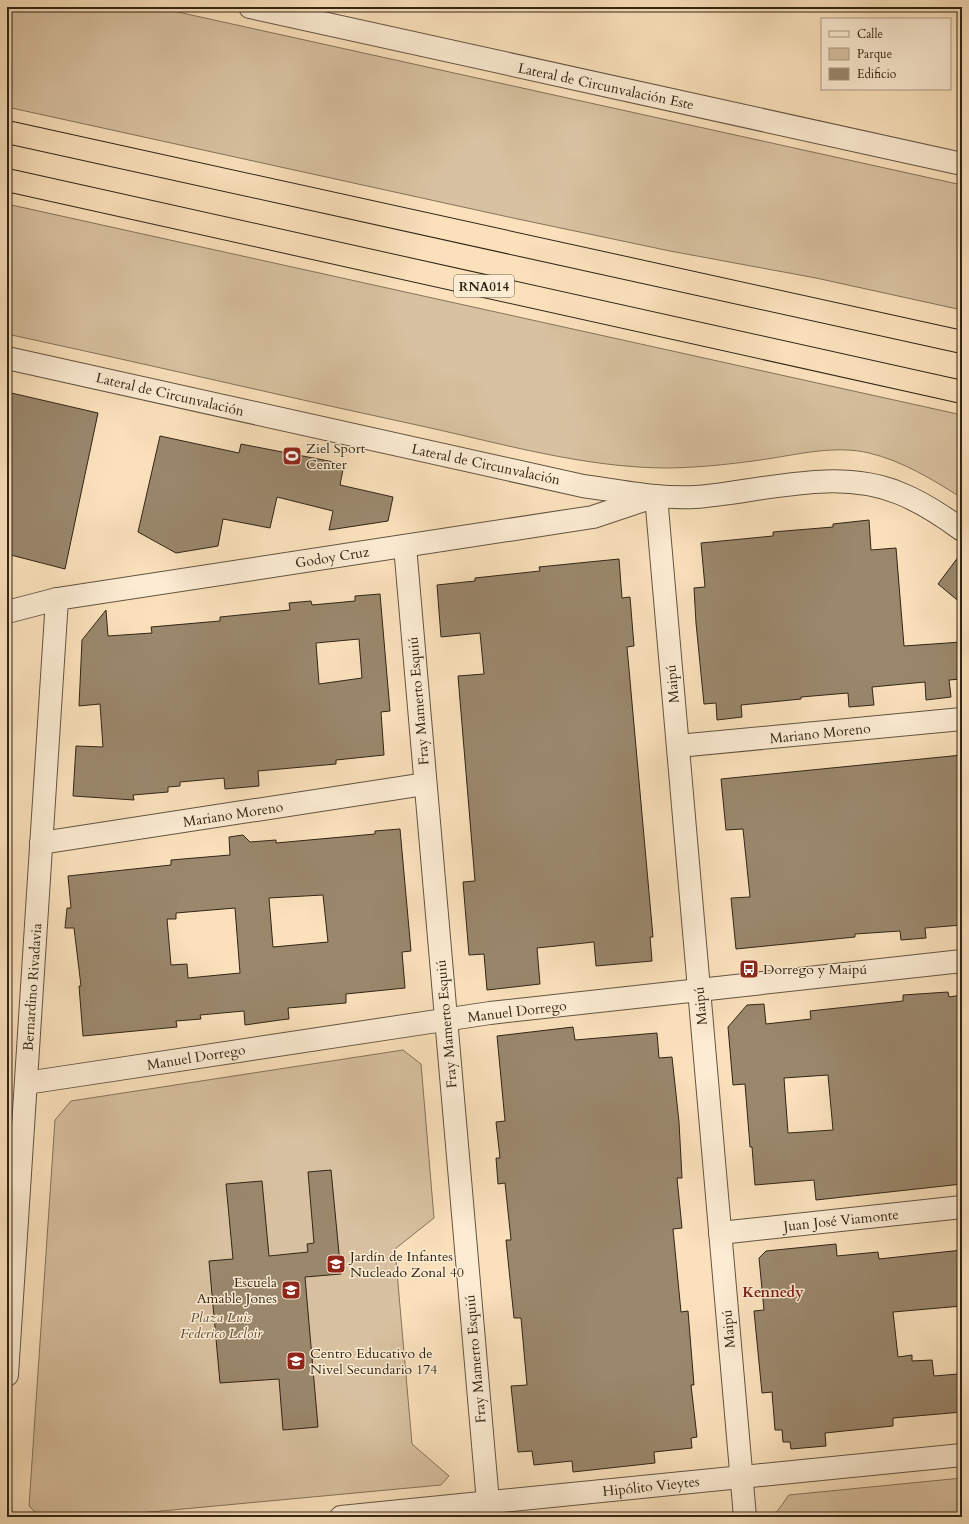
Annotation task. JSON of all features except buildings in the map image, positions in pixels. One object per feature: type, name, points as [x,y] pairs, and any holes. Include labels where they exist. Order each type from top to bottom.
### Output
[{"type":"highway","points":[[7,132],[962,342]]},
{"type":"highway","name":"RNA014","points":[[7,180],[962,392]]},
{"type":"street","name":"Lateral de Circunvalación Este","points":[[250,7],[962,164]]},
{"type":"street","name":"Lateral de Circunvalación","points":[[7,358],[583,486],[656,496],[694,497],[794,484],[857,482],[899,493],[939,515],[962,530]]},
{"type":"street","name":"Godoy Cruz","points":[[7,612],[57,599],[593,517],[656,496]]},
{"type":"street","name":"Maipú","points":[[656,496],[745,1517]]},
{"type":"street","name":"Fray Mamerto Esquiú","points":[[405,546],[488,1502]]},
{"type":"street","name":"Bernardino Rivadavia","points":[[7,1375],[57,599]]},
{"type":"street","name":"Mariano Moreno","points":[[678,746],[962,719]]},
{"type":"street","name":"Mariano Moreno","points":[[41,843],[425,784]]},
{"type":"street","name":"Manuel Dorrego","points":[[26,1083],[446,1020],[962,961]]},
{"type":"street","name":"Juan José Viamonte","points":[[720,1233],[962,1207]]},
{"type":"street","name":"Hipólito Vieytes","points":[[345,1517],[962,1455]]},
{"type":"green space","points":[[7,7],[155,7],[962,185],[962,310],[816,278],[670,251],[513,218],[7,107]]},
{"type":"green space","points":[[7,204],[962,415],[962,498],[906,466],[882,456],[869,453],[844,450],[818,451],[741,463],[689,467],[633,467],[603,464],[543,454],[7,334]]},
{"type":"green space","name":"Plaza Luis Federico Leloir","points":[[403,1050],[421,1064],[434,1218],[395,1249],[412,1444],[449,1476],[441,1485],[97,1517],[40,1517],[29,1506],[55,1120],[71,1101]]},
{"type":"green space","points":[[962,1478],[962,1517],[773,1517],[789,1495]]},
{"type":"place","name":"Ziel Sport Center","points":[[292,456]]},
{"type":"place","name":"Dorrego y Maipú","points":[[749,969]]},
{"type":"place","name":"Jardín de Infantes Nucleado Zonal 40","points":[[336,1264]]},
{"type":"place","name":"Escuela Amable Jones","points":[[291,1290]]},
{"type":"place","name":"Centro Educativo de Nivel Secundario 174","points":[[296,1361]]},
{"type":"district","name":"Kennedy","points":[[773,1292]]}]
